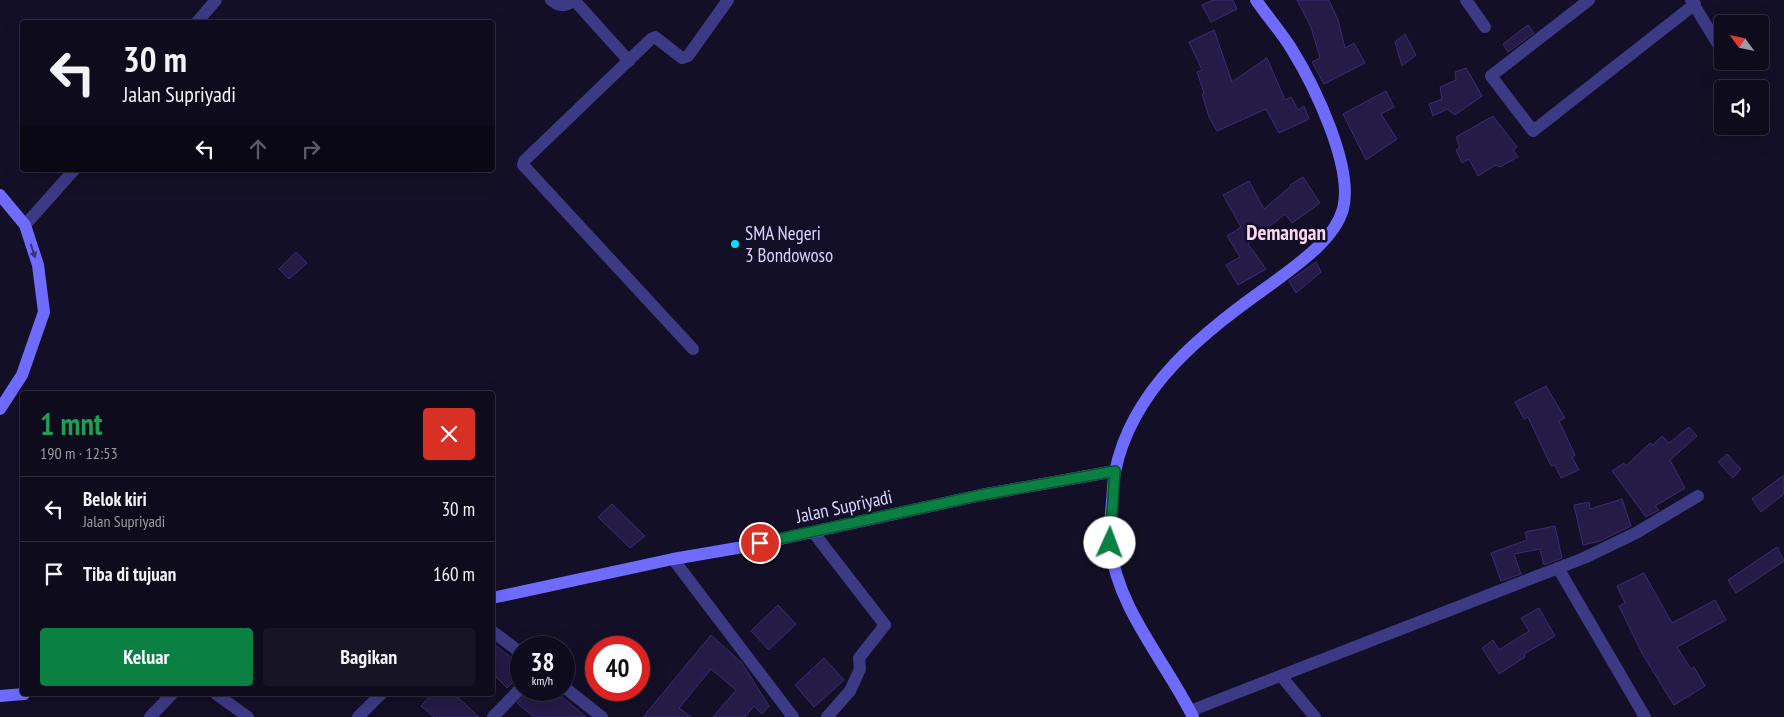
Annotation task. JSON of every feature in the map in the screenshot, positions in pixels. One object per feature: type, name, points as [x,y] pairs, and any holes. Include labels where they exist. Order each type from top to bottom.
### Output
[{"type":"street","points":[[200,20],[216,0]]},
{"type":"street","points":[[552,0],[560,6],[568,5],[574,0],[629,61]]},
{"type":"street","points":[[693,349],[523,166],[524,161],[655,37],[677,56],[682,58],[688,56],[728,0]]},
{"type":"street","points":[[1256,0],[1291,48],[1324,114],[1340,160],[1345,188],[1343,210],[1315,252],[1236,309],[1178,358],[1151,392],[1128,433],[1115,471],[1110,543],[1116,576],[1140,625],[1191,714],[1282,676],[1558,568],[1636,533],[1698,496]]},
{"type":"street","points":[[1466,0],[1485,28]]},
{"type":"street","points":[[1589,0],[1491,76],[1533,130],[1693,2],[1714,37]]},
{"type":"street","points":[[25,225],[72,172]]},
{"type":"street","points":[[0,195],[25,225],[38,265],[44,312],[22,375],[0,409]]},
{"type":"street","name":"Jalan Supriyadi","points":[[495,597],[674,559],[813,532],[981,495],[1115,471]]},
{"type":"street","points":[[813,532],[885,625],[859,658],[860,669],[850,691],[827,717]]},
{"type":"street","points":[[674,559],[793,717]]},
{"type":"street","points":[[1558,568],[1646,717]]},
{"type":"street","points":[[495,632],[510,644]]},
{"type":"street","points":[[1282,676],[1315,717]]},
{"type":"street","points":[[0,696],[20,694]]},
{"type":"street","points":[[150,717],[170,696]]},
{"type":"street","points":[[219,696],[248,717]]},
{"type":"street","points":[[358,717],[379,696]]},
{"type":"street","points":[[575,696],[602,717]]},
{"type":"street","points":[[493,717],[510,699]]},
{"type":"building","points":[[1213,0],[1233,0],[1237,9],[1211,22],[1202,5]]},
{"type":"building","points":[[1297,0],[1329,0],[1338,20],[1345,48],[1354,43],[1365,63],[1324,84],[1312,62],[1320,58],[1311,27]]},
{"type":"building","points":[[1528,25],[1534,33],[1508,52],[1503,44]]},
{"type":"building","points":[[1214,30],[1232,82],[1267,58],[1285,100],[1291,97],[1298,110],[1304,106],[1309,119],[1279,133],[1266,109],[1217,131],[1209,117],[1202,94],[1204,93],[1197,72],[1202,70],[1189,42]]},
{"type":"building","points":[[1405,34],[1416,55],[1402,66],[1395,42]]},
{"type":"building","points":[[1466,68],[1482,96],[1455,115],[1447,109],[1433,116],[1429,104],[1442,99],[1440,87],[1456,80],[1455,72]]},
{"type":"building","points":[[1386,91],[1394,107],[1381,114],[1397,139],[1366,160],[1343,114]]},
{"type":"building","points":[[1493,116],[1517,147],[1513,150],[1518,157],[1500,167],[1496,165],[1478,176],[1469,159],[1462,163],[1456,150],[1460,147],[1456,137]]},
{"type":"building","points":[[1303,177],[1320,203],[1292,223],[1285,214],[1248,244],[1266,269],[1238,285],[1226,265],[1240,257],[1227,236],[1241,227],[1223,195],[1249,181],[1264,209],[1290,185]]},
{"type":"building","points":[[296,252],[307,263],[289,279],[279,269]]},
{"type":"building","points":[[1316,262],[1321,272],[1296,293],[1289,281]]},
{"type":"building","points":[[1546,386],[1565,418],[1559,421],[1575,455],[1572,457],[1579,470],[1561,478],[1555,465],[1551,466],[1528,417],[1524,419],[1515,402]]},
{"type":"building","points":[[1689,427],[1697,436],[1670,460],[1685,488],[1655,506],[1659,510],[1646,517],[1612,471],[1624,463],[1626,466],[1650,443],[1653,445],[1662,436],[1669,443]]},
{"type":"building","points":[[1727,454],[1741,469],[1733,478],[1718,462]]},
{"type":"building","points":[[1784,475],[1784,494],[1761,512],[1752,499]]},
{"type":"building","points":[[1622,499],[1631,526],[1600,541],[1583,545],[1574,505],[1589,502],[1590,509]]},
{"type":"building","points":[[612,504],[645,536],[630,548],[598,517]]},
{"type":"building","points":[[1555,526],[1562,558],[1544,565],[1540,549],[1514,554],[1521,574],[1501,581],[1491,553],[1527,540],[1525,532]]},
{"type":"building","points":[[1777,547],[1784,561],[1736,593],[1728,580]]},
{"type":"building","points":[[1644,573],[1672,623],[1715,600],[1726,620],[1677,647],[1691,669],[1694,667],[1705,686],[1674,705],[1643,655],[1619,606],[1625,603],[1617,586]]},
{"type":"building","points":[[778,605],[796,624],[769,650],[751,631]]},
{"type":"building","points":[[1539,608],[1555,636],[1524,654],[1525,657],[1499,674],[1482,648],[1493,640],[1499,650],[1529,631],[1521,618]]},
{"type":"building","points":[[711,635],[742,663],[769,706],[762,714],[754,706],[745,717],[713,717],[736,690],[711,669],[679,708],[691,717],[643,717]]},
{"type":"building","points":[[495,644],[510,657],[510,685],[507,688],[495,676]]},
{"type":"building","points":[[824,658],[844,680],[814,707],[795,685]]},
{"type":"building","points":[[430,696],[456,696],[479,717],[434,717],[421,706]]},
{"type":"building","points":[[519,701],[567,701],[586,717],[534,717],[517,703]]},
{"type":"place","name":"SMA Negeri 3 Bondowoso","points":[[735,244]]},
{"type":"district","name":"Demangan","points":[[1286,232]]},
{"type":"route","points":[[760,543],[981,495],[1115,471],[1110,543]]}]
